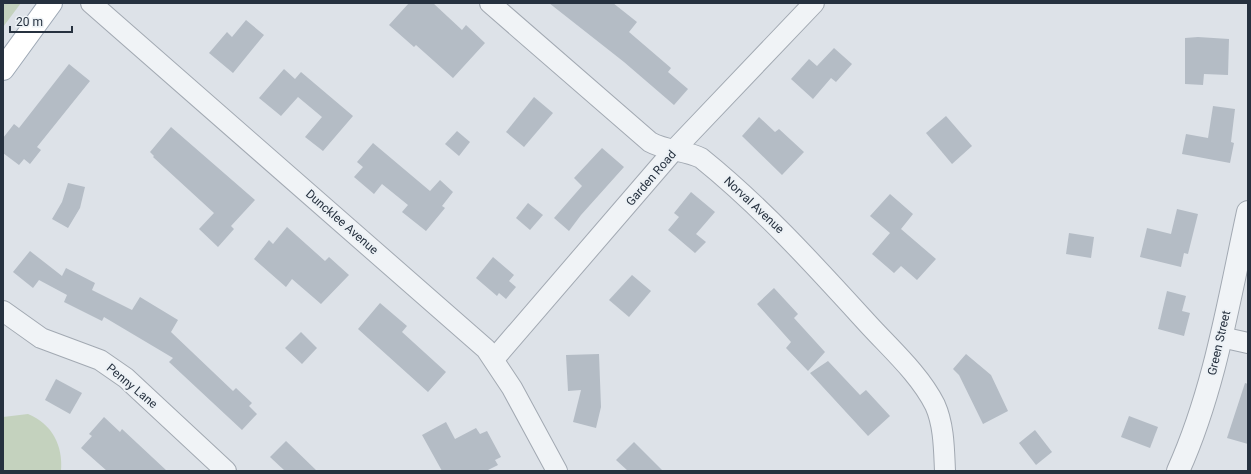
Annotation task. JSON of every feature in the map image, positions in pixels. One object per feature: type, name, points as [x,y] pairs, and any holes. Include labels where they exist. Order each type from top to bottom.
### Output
[{"type":"main road","points":[[3,69],[51,3]]},
{"type":"street","name":"Duncklee Avenue","points":[[91,3],[468,333],[494,359],[512,388],[557,471]]},
{"type":"street","name":"Norval Avenue","points":[[490,3],[650,142],[701,158],[752,202],[810,260],[911,371],[932,399],[938,412],[941,426],[945,471]]},
{"type":"street","name":"Garden Road","points":[[494,359],[674,150],[814,3]]},
{"type":"street","name":"Green Street","points":[[1178,471],[1199,416],[1221,337],[1248,212]]},
{"type":"street","name":"Penny Lane","points":[[3,311],[41,338],[55,345],[100,360],[114,368],[226,471]]},
{"type":"street","points":[[1221,337],[1248,343]]},
{"type":"green space","points":[[3,3],[21,3],[3,27]]},
{"type":"green space","points":[[28,414],[44,423],[54,436],[60,453],[61,471],[3,471],[3,417]]},
{"type":"building","points":[[409,3],[433,3],[462,30],[466,25],[485,43],[453,78],[416,45],[414,47],[389,25]]},
{"type":"building","points":[[549,3],[613,3],[637,22],[629,32],[671,68],[668,72],[688,89],[674,105],[624,62]]},
{"type":"building","points":[[246,20],[264,35],[233,73],[209,53],[227,32],[232,37]]},
{"type":"building","points":[[1198,37],[1229,39],[1228,75],[1204,74],[1203,85],[1185,84],[1185,38]]},
{"type":"building","points":[[834,48],[852,64],[836,82],[831,78],[813,99],[791,79],[809,59],[817,66]]},
{"type":"building","points":[[69,64],[90,81],[37,147],[41,150],[30,164],[24,159],[19,165],[3,153],[3,138],[14,124],[19,128]]},
{"type":"building","points":[[284,69],[295,79],[301,72],[353,116],[323,151],[305,137],[322,117],[298,97],[281,116],[259,98]]},
{"type":"building","points":[[534,97],[553,113],[524,147],[506,132]]},
{"type":"building","points":[[1213,106],[1235,109],[1231,142],[1234,143],[1230,163],[1182,154],[1186,134],[1208,138]]},
{"type":"building","points":[[946,116],[972,146],[952,164],[926,133]]},
{"type":"building","points":[[759,117],[775,132],[779,129],[804,152],[782,175],[742,136]]},
{"type":"building","points":[[171,127],[255,200],[231,226],[234,229],[218,247],[199,229],[214,213],[153,157],[154,156],[150,152]]},
{"type":"building","points":[[457,131],[470,142],[459,156],[445,144]]},
{"type":"building","points":[[373,143],[430,191],[440,180],[453,192],[442,206],[445,208],[426,231],[402,212],[408,205],[382,184],[374,194],[354,177],[363,167],[357,162]]},
{"type":"building","points":[[602,148],[624,167],[581,215],[569,231],[554,218],[582,186],[574,178]]},
{"type":"building","points":[[68,183],[85,187],[80,208],[68,228],[52,219],[62,202]]},
{"type":"building","points":[[691,192],[715,212],[696,234],[706,242],[695,253],[668,230],[679,217],[674,213]]},
{"type":"building","points":[[890,194],[913,214],[901,229],[936,259],[917,280],[901,266],[894,273],[872,254],[890,233],[870,216]]},
{"type":"building","points":[[528,203],[543,215],[530,230],[516,218]]},
{"type":"building","points":[[1177,209],[1198,214],[1188,254],[1184,253],[1181,267],[1140,257],[1147,228],[1171,234]]},
{"type":"building","points":[[287,227],[325,261],[329,257],[349,275],[321,304],[292,279],[286,287],[254,259],[269,240],[273,244]]},
{"type":"building","points":[[1069,233],[1094,237],[1091,258],[1066,254]]},
{"type":"building","points":[[30,251],[62,276],[66,268],[95,283],[92,290],[132,310],[140,297],[178,320],[171,332],[233,391],[236,388],[252,403],[249,406],[257,414],[242,430],[169,362],[173,358],[104,317],[102,321],[64,302],[67,295],[39,280],[33,288],[13,272]]},
{"type":"building","points":[[493,257],[514,275],[509,281],[516,287],[506,299],[499,293],[497,296],[476,278]]},
{"type":"building","points":[[632,275],[651,291],[629,317],[609,300]]},
{"type":"building","points":[[774,288],[798,314],[794,318],[825,352],[808,371],[786,348],[791,342],[757,304]]},
{"type":"building","points":[[1167,291],[1186,296],[1182,311],[1190,313],[1184,336],[1158,329]]},
{"type":"building","points":[[380,303],[407,326],[402,332],[446,372],[428,392],[358,329]]},
{"type":"building","points":[[301,332],[317,348],[302,364],[285,348]]},
{"type":"building","points":[[599,354],[601,407],[596,428],[573,422],[581,390],[568,391],[566,355]]},
{"type":"building","points":[[966,354],[991,375],[1008,411],[983,424],[959,375],[953,369]]},
{"type":"building","points":[[828,361],[860,395],[866,390],[890,416],[868,436],[810,373]]},
{"type":"building","points":[[56,379],[82,393],[70,414],[45,400]]},
{"type":"building","points":[[1245,383],[1248,384],[1248,444],[1227,438]]},
{"type":"building","points":[[1129,416],[1158,427],[1150,448],[1121,437]]},
{"type":"building","points":[[104,417],[120,432],[122,429],[167,471],[107,471],[81,448],[92,436],[89,434]]},
{"type":"building","points":[[446,422],[455,439],[476,428],[480,434],[487,431],[501,457],[495,460],[498,465],[486,471],[442,471],[422,435]]},
{"type":"building","points":[[1035,430],[1052,452],[1036,465],[1019,443]]},
{"type":"building","points":[[286,441],[317,471],[285,471],[270,457]]},
{"type":"building","points":[[634,442],[663,471],[628,471],[616,460]]}]
